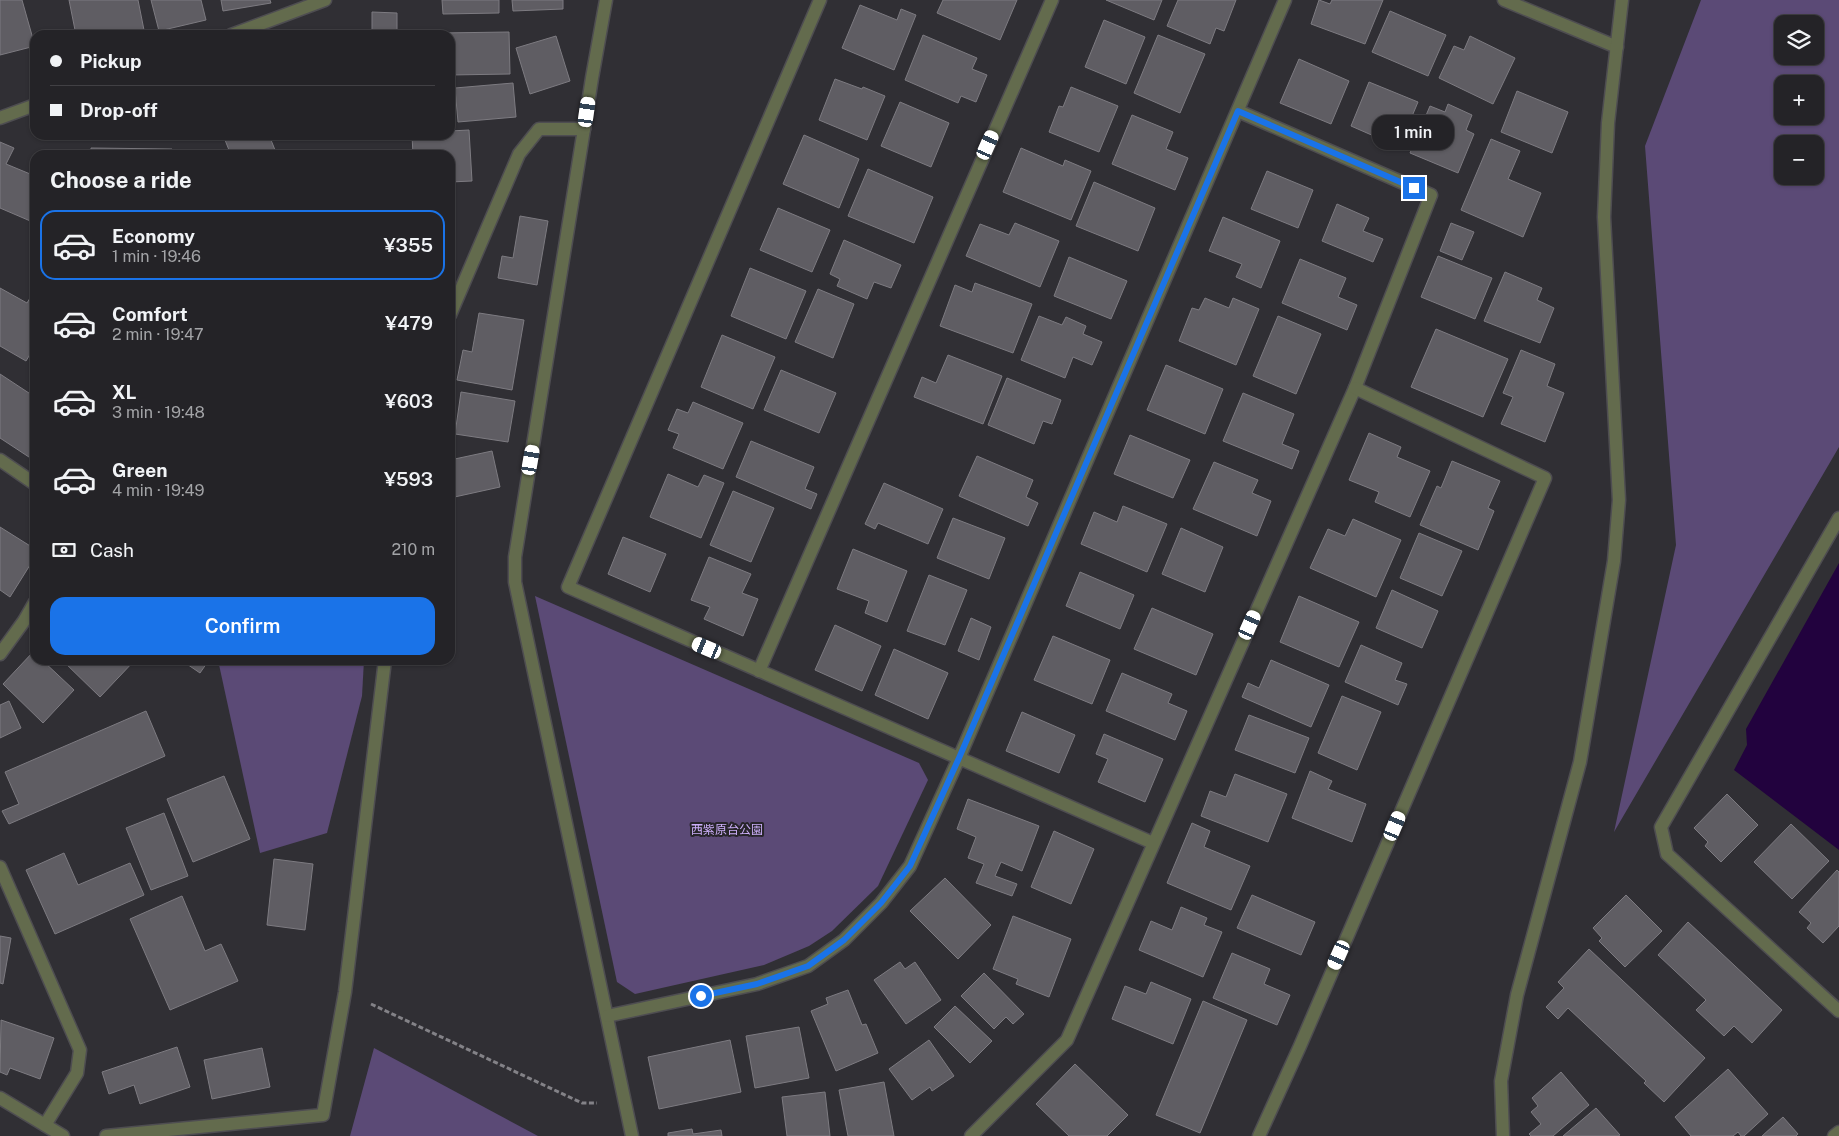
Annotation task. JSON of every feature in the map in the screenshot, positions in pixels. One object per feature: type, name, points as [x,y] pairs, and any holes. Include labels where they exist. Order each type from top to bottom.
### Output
[{"type":"street","points":[[244,30],[325,0]]},
{"type":"street","points":[[606,0],[515,557],[515,582],[632,1136]]},
{"type":"street","points":[[820,0],[568,588],[1153,843]]},
{"type":"street","points":[[759,671],[1052,0]]},
{"type":"street","points":[[607,1016],[757,984],[808,966],[844,940],[881,903],[910,866],[959,758],[1285,0]]},
{"type":"street","points":[[1504,0],[1617,46]]},
{"type":"street","points":[[1503,1136],[1502,1081],[1517,995],[1580,762],[1614,561],[1619,500],[1604,217],[1608,123],[1622,0]]},
{"type":"street","points":[[0,118],[30,107]]},
{"type":"street","points":[[971,1136],[1067,1040],[1355,388],[1431,196],[1238,111]]},
{"type":"street","points":[[455,303],[519,154],[538,129],[584,129]]},
{"type":"street","points":[[1259,1136],[1300,1046],[1545,478],[1355,388]]},
{"type":"street","points":[[0,460],[30,481]]},
{"type":"street","points":[[1839,518],[1661,828],[1666,854],[1839,1012]]},
{"type":"street","points":[[0,654],[30,611]]},
{"type":"street","points":[[106,1136],[323,1115],[345,992],[384,665]]},
{"type":"street","points":[[0,867],[80,1050],[76,1073],[45,1125]]},
{"type":"street","points":[[0,1098],[62,1136]]},
{"type":"street","points":[[1834,1136],[1839,1132]]},
{"type":"path","points":[[345,992],[582,1103],[625,1102]]},
{"type":"green space","points":[[1701,0],[1839,0],[1839,447],[1614,832],[1676,545],[1645,146]]},
{"type":"green space","name":"西紫原台公園","points":[[535,596],[919,763],[928,780],[878,886],[832,931],[809,946],[764,965],[635,994],[617,982]]},
{"type":"green space","points":[[219,665],[364,665],[362,696],[327,833],[260,853]]},
{"type":"green space","points":[[374,1048],[538,1136],[350,1136]]},
{"type":"shaded area","points":[[1839,563],[1839,850],[1734,770],[1747,745],[1746,729]]},
{"type":"building","points":[[0,0],[22,0],[30,30],[30,47],[0,55]]},
{"type":"building","points":[[69,0],[138,0],[144,30],[75,30]]},
{"type":"building","points":[[151,0],[201,0],[206,20],[159,30]]},
{"type":"building","points":[[221,0],[270,0],[271,3],[223,11]]},
{"type":"building","points":[[442,0],[499,0],[499,13],[443,14]]},
{"type":"building","points":[[512,0],[563,0],[563,9],[513,11]]},
{"type":"building","points":[[943,0],[1017,0],[1000,40],[937,13]]},
{"type":"building","points":[[1106,0],[1162,0],[1154,20]]},
{"type":"building","points":[[1178,0],[1236,0],[1224,31],[1216,28],[1210,44],[1167,26]]},
{"type":"building","points":[[1319,0],[1330,4],[1332,0],[1383,0],[1365,44],[1311,24]]},
{"type":"building","points":[[860,5],[897,20],[901,9],[916,15],[894,70],[842,48]]},
{"type":"building","points":[[1390,11],[1446,35],[1428,76],[1372,52]]},
{"type":"building","points":[[372,12],[397,13],[397,30],[372,30]]},
{"type":"building","points":[[1104,20],[1145,37],[1126,84],[1085,67]]},
{"type":"building","points":[[509,32],[510,74],[455,75],[455,33]]},
{"type":"building","points":[[923,35],[977,58],[972,69],[987,75],[976,102],[961,96],[958,103],[905,80]]},
{"type":"building","points":[[1158,35],[1205,54],[1180,113],[1134,93]]},
{"type":"building","points":[[556,36],[570,81],[530,94],[516,48]]},
{"type":"building","points":[[1470,36],[1515,58],[1493,104],[1439,78],[1454,46],[1464,50]]},
{"type":"building","points":[[1299,59],[1349,81],[1331,124],[1280,103]]},
{"type":"building","points":[[835,79],[885,96],[867,140],[819,120]]},
{"type":"building","points":[[1369,82],[1418,102],[1399,147],[1351,126]]},
{"type":"building","points":[[513,83],[516,117],[458,122],[455,88]]},
{"type":"building","points":[[1071,87],[1118,106],[1099,152],[1049,132],[1059,106],[1063,107]]},
{"type":"building","points":[[1517,91],[1568,112],[1552,153],[1501,132]]},
{"type":"building","points":[[900,102],[949,123],[931,167],[881,146]]},
{"type":"building","points":[[1448,104],[1472,115],[1466,130],[1474,134],[1458,173],[1410,153],[1430,106],[1445,112]]},
{"type":"building","points":[[1132,115],[1173,132],[1166,149],[1188,158],[1175,190],[1112,164]]},
{"type":"building","points":[[469,130],[472,181],[455,182],[455,150],[413,150],[412,140],[455,140],[455,131]]},
{"type":"building","points":[[804,135],[859,159],[839,208],[783,184]]},
{"type":"building","points":[[1491,139],[1520,151],[1508,179],[1541,193],[1523,237],[1461,210]]},
{"type":"building","points":[[225,140],[271,140],[275,150],[229,150]]},
{"type":"building","points":[[0,142],[14,148],[6,164],[30,174],[30,221],[0,208]]},
{"type":"building","points":[[91,148],[172,149],[172,150],[91,150]]},
{"type":"building","points":[[1021,148],[1063,166],[1065,160],[1091,171],[1071,220],[1003,192]]},
{"type":"building","points":[[868,169],[933,197],[914,243],[848,216]]},
{"type":"building","points":[[1267,171],[1313,190],[1298,228],[1251,209]]},
{"type":"building","points":[[1094,182],[1155,208],[1138,251],[1076,226]]},
{"type":"building","points":[[1337,204],[1369,218],[1363,231],[1383,239],[1373,262],[1322,241]]},
{"type":"building","points":[[778,208],[830,230],[812,272],[760,250]]},
{"type":"building","points":[[520,216],[548,221],[537,285],[498,278],[502,256],[513,258]]},
{"type":"building","points":[[1223,217],[1280,241],[1261,288],[1236,277],[1242,264],[1209,251]]},
{"type":"building","points":[[1015,223],[1059,241],[1040,287],[966,256],[980,224],[1009,235]]},
{"type":"building","points":[[1451,223],[1474,232],[1462,260],[1440,251]]},
{"type":"building","points":[[844,240],[901,265],[891,288],[874,282],[867,299],[837,286],[840,279],[830,274]]},
{"type":"building","points":[[1438,256],[1492,278],[1475,319],[1421,297]]},
{"type":"building","points":[[1069,257],[1127,281],[1111,319],[1054,296]]},
{"type":"building","points":[[1300,259],[1346,278],[1338,297],[1357,305],[1347,330],[1282,303]]},
{"type":"building","points":[[750,268],[806,291],[786,339],[731,316]]},
{"type":"building","points":[[1505,272],[1542,288],[1537,300],[1554,308],[1540,343],[1484,321]]},
{"type":"building","points":[[975,283],[1032,304],[1013,353],[940,326],[955,285],[972,292]]},
{"type":"building","points":[[0,288],[27,303],[30,298],[30,354],[26,361],[0,346]]},
{"type":"building","points":[[818,289],[854,304],[833,358],[795,342]]},
{"type":"building","points":[[1205,298],[1229,308],[1233,298],[1259,309],[1236,365],[1179,341],[1192,308],[1199,310]]},
{"type":"building","points":[[479,313],[524,320],[512,390],[457,380],[463,350],[472,352]]},
{"type":"building","points":[[1039,316],[1062,325],[1066,317],[1086,326],[1083,334],[1102,342],[1092,365],[1073,357],[1065,378],[1021,360]]},
{"type":"building","points":[[1278,316],[1321,334],[1296,394],[1253,376]]},
{"type":"building","points":[[1436,329],[1508,359],[1483,417],[1411,387]]},
{"type":"building","points":[[722,335],[775,357],[753,409],[701,387]]},
{"type":"building","points":[[1521,350],[1555,364],[1547,386],[1564,393],[1545,442],[1501,424],[1513,397],[1503,393]]},
{"type":"building","points":[[948,355],[1002,376],[983,424],[914,397],[922,377],[936,383]]},
{"type":"building","points":[[1166,365],[1223,389],[1205,434],[1147,410]]},
{"type":"building","points":[[781,370],[836,393],[819,433],[764,410]]},
{"type":"building","points":[[0,374],[30,394],[30,458],[0,438]]},
{"type":"building","points":[[1007,378],[1061,400],[1052,424],[1043,421],[1034,444],[988,425]]},
{"type":"building","points":[[461,392],[515,401],[508,442],[455,434]]},
{"type":"building","points":[[1243,393],[1294,414],[1282,444],[1299,451],[1292,469],[1223,441]]},
{"type":"building","points":[[693,402],[743,423],[723,469],[673,448],[679,434],[668,430],[677,409],[688,413]]},
{"type":"building","points":[[1369,433],[1401,447],[1397,457],[1430,471],[1410,517],[1375,502],[1379,492],[1349,480]]},
{"type":"building","points":[[1130,435],[1190,460],[1173,498],[1114,474]]},
{"type":"building","points":[[751,441],[814,467],[805,489],[817,494],[811,509],[736,477]]},
{"type":"building","points":[[492,451],[500,487],[455,497],[455,459]]},
{"type":"building","points":[[977,456],[1033,480],[1026,497],[1038,503],[1028,526],[959,496]]},
{"type":"building","points":[[1452,461],[1500,481],[1488,508],[1494,511],[1478,550],[1420,525],[1437,486],[1441,488]]},
{"type":"building","points":[[1214,462],[1258,480],[1252,493],[1271,501],[1257,536],[1193,509]]},
{"type":"building","points":[[668,474],[698,487],[704,475],[724,483],[701,538],[650,517]]},
{"type":"building","points":[[884,483],[943,509],[928,544],[878,523],[875,529],[865,524]]},
{"type":"building","points":[[733,491],[774,508],[751,562],[710,545]]},
{"type":"building","points":[[1123,506],[1167,524],[1147,572],[1081,544],[1094,512],[1117,522]]},
{"type":"building","points":[[953,518],[1005,538],[989,579],[937,558]]},
{"type":"building","points":[[1353,519],[1401,540],[1376,597],[1310,568],[1328,529],[1345,536]]},
{"type":"building","points":[[0,527],[30,546],[30,565],[10,597],[0,590]]},
{"type":"building","points":[[1181,528],[1223,547],[1205,592],[1162,574]]},
{"type":"building","points":[[1419,533],[1462,551],[1442,596],[1400,578]]},
{"type":"building","points":[[623,537],[666,554],[650,592],[608,574]]},
{"type":"building","points":[[853,549],[907,571],[887,622],[865,613],[869,601],[837,589]]},
{"type":"building","points":[[709,557],[751,574],[742,593],[758,599],[743,636],[704,619],[710,607],[691,600]]},
{"type":"building","points":[[1080,572],[1134,595],[1120,629],[1066,606]]},
{"type":"building","points":[[929,575],[967,590],[945,645],[907,631]]},
{"type":"building","points":[[1392,590],[1438,611],[1422,648],[1376,628]]},
{"type":"building","points":[[1299,596],[1359,622],[1339,667],[1280,642]]},
{"type":"building","points":[[1152,608],[1213,634],[1196,675],[1134,649]]},
{"type":"building","points":[[971,618],[991,627],[979,660],[958,651]]},
{"type":"building","points":[[835,625],[881,646],[862,691],[815,670]]},
{"type":"building","points":[[1053,636],[1110,660],[1092,704],[1034,680]]},
{"type":"building","points":[[1361,645],[1402,663],[1395,680],[1407,684],[1398,705],[1345,682]]},
{"type":"building","points":[[894,649],[948,673],[928,719],[875,695]]},
{"type":"building","points":[[30,655],[30,665],[47,665],[74,690],[43,723],[3,684]]},
{"type":"building","points":[[1271,660],[1329,685],[1311,727],[1242,697],[1248,683],[1259,688]]},
{"type":"building","points":[[67,665],[130,665],[100,697]]},
{"type":"building","points":[[188,665],[206,665],[200,673]]},
{"type":"building","points":[[1122,673],[1172,694],[1168,703],[1187,711],[1175,740],[1106,711]]},
{"type":"building","points":[[1342,696],[1381,712],[1357,770],[1318,753]]},
{"type":"building","points":[[9,701],[21,728],[0,738],[0,705]]},
{"type":"building","points":[[146,711],[165,756],[9,824],[2,811],[19,804],[5,772]]},
{"type":"building","points":[[1022,712],[1075,735],[1059,773],[1006,751]]},
{"type":"building","points":[[1249,715],[1309,738],[1295,773],[1235,750]]},
{"type":"building","points":[[1104,734],[1163,759],[1145,802],[1098,782],[1108,759],[1096,754]]},
{"type":"building","points":[[1310,771],[1332,781],[1328,789],[1366,804],[1352,842],[1292,818]]},
{"type":"building","points":[[1235,774],[1287,794],[1268,842],[1201,816],[1210,791],[1226,797]]},
{"type":"building","points":[[224,776],[250,839],[193,862],[167,799]]},
{"type":"building","points":[[1727,794],[1758,825],[1721,862],[1705,846],[1708,842],[1694,828]]},
{"type":"building","points":[[968,799],[1039,826],[1022,871],[1001,862],[995,876],[1017,884],[1012,896],[976,883],[984,864],[968,858],[976,837],[957,829]]},
{"type":"building","points":[[164,813],[188,876],[151,890],[126,828]]},
{"type":"building","points":[[1192,823],[1210,831],[1204,847],[1250,866],[1231,910],[1167,883]]},
{"type":"building","points":[[1791,824],[1829,861],[1792,899],[1754,862]]},
{"type":"building","points":[[1054,831],[1094,849],[1071,904],[1031,887]]},
{"type":"building","points":[[64,853],[78,885],[130,863],[144,895],[55,934],[26,870]]},
{"type":"building","points":[[274,859],[313,864],[305,930],[267,925]]},
{"type":"building","points":[[1837,870],[1839,872],[1839,926],[1823,943],[1807,928],[1811,923],[1799,912]]},
{"type":"building","points":[[945,878],[991,925],[958,959],[910,911]]},
{"type":"building","points":[[1252,895],[1315,922],[1301,955],[1237,928]]},
{"type":"building","points":[[1626,895],[1662,931],[1625,967],[1599,941],[1602,938],[1593,928]]},
{"type":"building","points":[[182,896],[205,951],[221,944],[238,981],[170,1010],[130,919]]},
{"type":"building","points":[[1181,907],[1207,918],[1204,925],[1222,932],[1203,977],[1139,950],[1151,921],[1172,930]]},
{"type":"building","points":[[1013,916],[1071,939],[1049,997],[1016,984],[1018,979],[993,969]]},
{"type":"building","points":[[1688,922],[1782,1010],[1752,1043],[1734,1026],[1724,1036],[1696,1010],[1706,1000],[1658,955]]},
{"type":"building","points":[[0,936],[11,938],[3,984],[0,983]]},
{"type":"building","points":[[1589,949],[1705,1058],[1664,1102],[1644,1083],[1646,1081],[1568,1008],[1558,1019],[1546,1007],[1564,988],[1558,982]]},
{"type":"building","points":[[1232,953],[1270,969],[1264,984],[1290,995],[1277,1025],[1213,998]]},
{"type":"building","points":[[900,962],[905,969],[915,962],[941,1000],[906,1024],[874,980]]},
{"type":"building","points":[[984,973],[1024,1014],[1013,1024],[1006,1017],[994,1029],[961,996]]},
{"type":"building","points":[[1151,982],[1191,999],[1173,1044],[1112,1019],[1125,986],[1146,994]]},
{"type":"building","points":[[848,990],[862,1025],[866,1024],[878,1053],[836,1071],[811,1011],[828,1004],[826,998]]},
{"type":"building","points":[[1203,1001],[1247,1020],[1200,1133],[1156,1115]]},
{"type":"building","points":[[955,1006],[992,1041],[970,1063],[934,1027]]},
{"type":"building","points":[[1,1020],[54,1038],[40,1079],[10,1068],[7,1075],[0,1072]]},
{"type":"building","points":[[799,1027],[809,1078],[755,1088],[746,1036]]},
{"type":"building","points":[[730,1040],[741,1092],[659,1109],[648,1057]]},
{"type":"building","points":[[929,1040],[954,1076],[932,1091],[930,1087],[912,1100],[889,1069]]},
{"type":"building","points":[[177,1047],[190,1087],[140,1104],[134,1085],[109,1094],[102,1072]]},
{"type":"building","points":[[262,1048],[270,1087],[212,1099],[204,1060]]},
{"type":"building","points":[[1075,1064],[1128,1115],[1107,1136],[1069,1136],[1036,1104]]},
{"type":"building","points":[[1728,1069],[1768,1114],[1744,1136],[1741,1136],[1738,1132],[1733,1136],[1691,1136],[1675,1117]]},
{"type":"building","points":[[1561,1072],[1589,1105],[1553,1136],[1531,1136],[1529,1134],[1541,1124],[1531,1112],[1538,1106],[1532,1098]]},
{"type":"building","points":[[884,1082],[894,1136],[848,1136],[839,1090]]},
{"type":"building","points":[[825,1092],[830,1136],[787,1136],[782,1097]]},
{"type":"building","points":[[1596,1108],[1620,1135],[1563,1136]]},
{"type":"building","points":[[1783,1117],[1798,1134],[1796,1136],[1762,1136]]},
{"type":"building","points":[[692,1129],[693,1134],[721,1130],[722,1136],[668,1136],[668,1133]]},
{"type":"route","points":[[701,996],[757,984],[808,966],[844,940],[881,903],[910,866],[959,758],[1238,111],[1414,188]]}]
